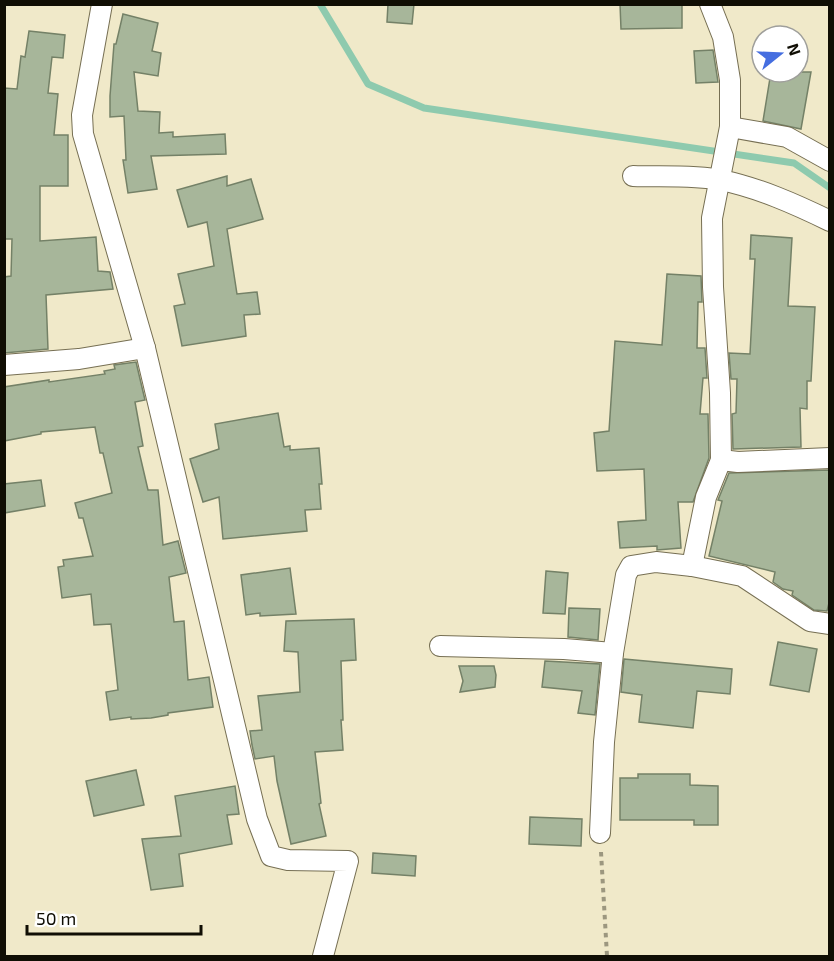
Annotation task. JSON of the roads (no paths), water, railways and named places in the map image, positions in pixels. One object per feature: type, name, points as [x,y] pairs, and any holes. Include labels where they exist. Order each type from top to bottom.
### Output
[{"type":"street","points":[[692,566],[706,497],[721,460],[712,218],[730,127],[730,80],[723,37],[710,4]]},
{"type":"street","points":[[102,6],[82,115],[83,134],[145,348],[257,819],[271,856],[288,860],[348,861],[324,957]]},
{"type":"street","points":[[730,127],[787,137],[830,160]]},
{"type":"street","points":[[633,176],[720,173],[749,188],[830,221]]},
{"type":"street","points":[[4,365],[79,358],[145,348]]},
{"type":"street","points":[[721,460],[738,462],[830,458]]},
{"type":"street","points":[[600,833],[604,742],[614,653],[627,575],[631,566],[656,562],[692,566],[742,576],[810,621],[830,624]]},
{"type":"street","points":[[440,646],[564,649],[614,653]]},
{"type":"waterway","points":[[320,4],[368,84],[424,108],[794,163],[830,188]]}]
